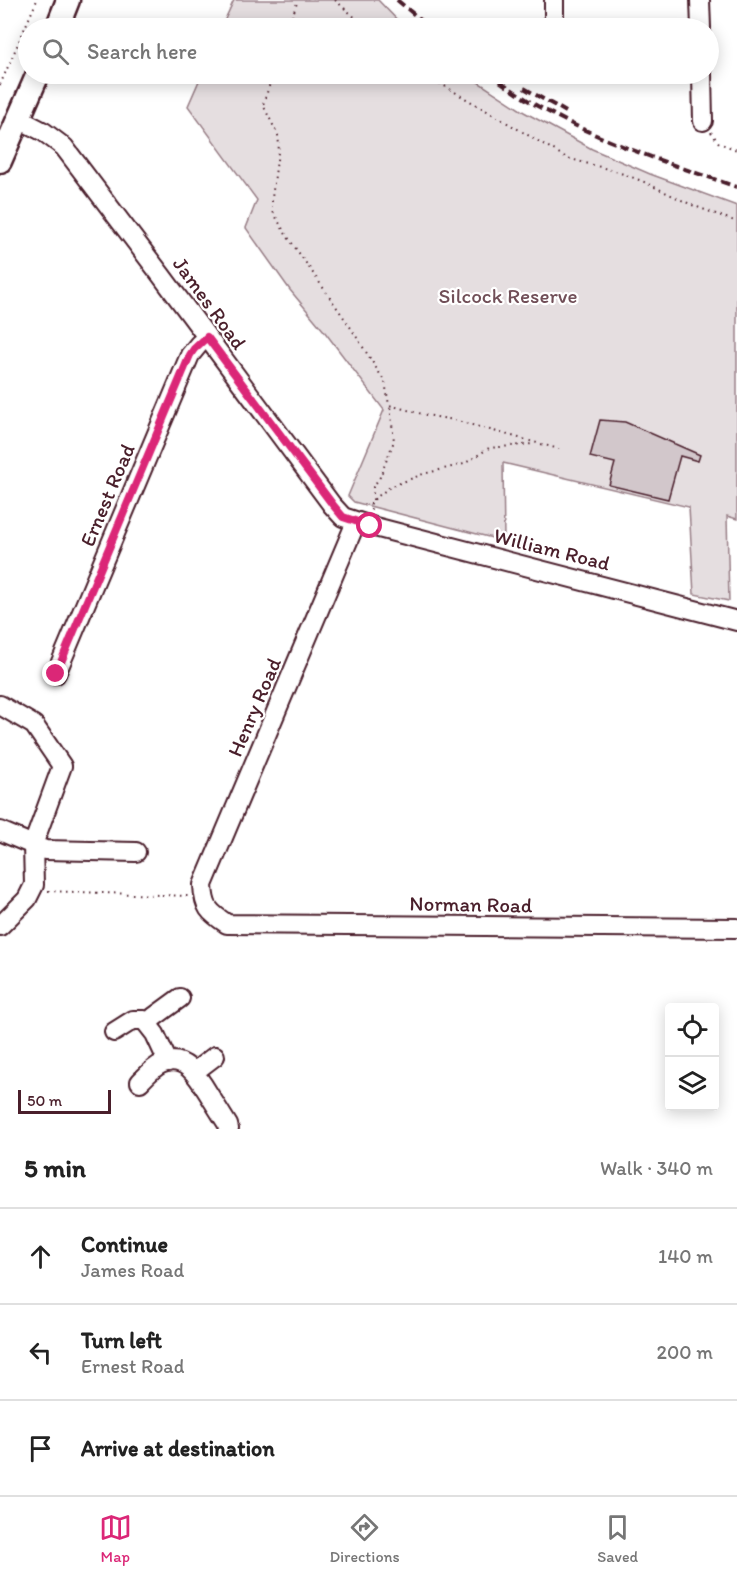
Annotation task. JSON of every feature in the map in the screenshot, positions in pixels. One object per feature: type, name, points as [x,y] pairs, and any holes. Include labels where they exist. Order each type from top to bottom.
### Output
[{"type":"main road","points":[[61,18],[68,0]]},
{"type":"main road","points":[[3,148],[19,119],[34,84]]},
{"type":"street","points":[[554,0],[554,18]]},
{"type":"street","points":[[700,0],[701,18]]},
{"type":"street","points":[[702,84],[703,121]]},
{"type":"street","name":"James Road","points":[[19,119],[44,132],[64,147],[333,505],[343,517],[363,524]]},
{"type":"street","name":"Ernest Road","points":[[56,674],[190,355],[207,337]]},
{"type":"street","name":"William Road","points":[[363,524],[737,621]]},
{"type":"street","name":"Henry Road","points":[[206,904],[203,885],[363,524]]},
{"type":"street","points":[[0,705],[34,724],[62,766],[33,845],[34,885],[27,899],[0,926]]},
{"type":"street","points":[[0,831],[45,850],[136,852]]},
{"type":"street","name":"Norman Road","points":[[206,904],[227,924],[737,928]]},
{"type":"street","points":[[148,1024],[180,998]]},
{"type":"street","points":[[114,1032],[133,1020],[144,1020],[168,1062]]},
{"type":"street","points":[[194,1072],[216,1056]]},
{"type":"street","points":[[140,1082],[161,1064],[176,1061],[184,1064],[194,1072],[229,1129]]},
{"type":"path","points":[[29,18],[37,0]]},
{"type":"path","points":[[292,18],[298,0]]},
{"type":"path","points":[[335,0],[356,18]]},
{"type":"path","points":[[0,84],[18,43]]},
{"type":"path","points":[[269,84],[262,105],[278,135],[279,145],[272,210],[385,382],[394,441],[380,477],[373,487],[373,500]]},
{"type":"path","points":[[441,84],[567,158],[642,181],[692,205],[737,222]]},
{"type":"path","points":[[703,121],[719,143],[737,150]]},
{"type":"path","points":[[390,405],[559,449]]},
{"type":"path","points":[[363,524],[373,515],[370,505],[373,500],[390,487],[423,474],[464,464],[489,448],[535,443]]},
{"type":"path","points":[[27,899],[39,891],[173,895],[206,904]]},
{"type":"green space","points":[[234,0],[378,0],[395,18],[226,18]]},
{"type":"green space","name":"Silcock Reserve","points":[[198,84],[481,84],[524,112],[592,149],[650,174],[737,206],[737,519],[727,516],[729,601],[694,594],[689,507],[503,463],[504,541],[354,502],[348,496],[384,410],[290,290],[246,228],[257,200],[188,106]]},
{"type":"building","points":[[600,420],[625,422],[700,455],[698,461],[680,456],[668,499],[609,485],[615,463],[590,457]]},
{"type":"railway","points":[[397,0],[418,18]]},
{"type":"railway","points":[[504,84],[536,105],[590,132],[638,152],[737,187]]},
{"type":"railway","points":[[524,88],[566,112]]},
{"type":"route","points":[[56,674],[190,355],[207,337],[343,517],[370,526]]}]
